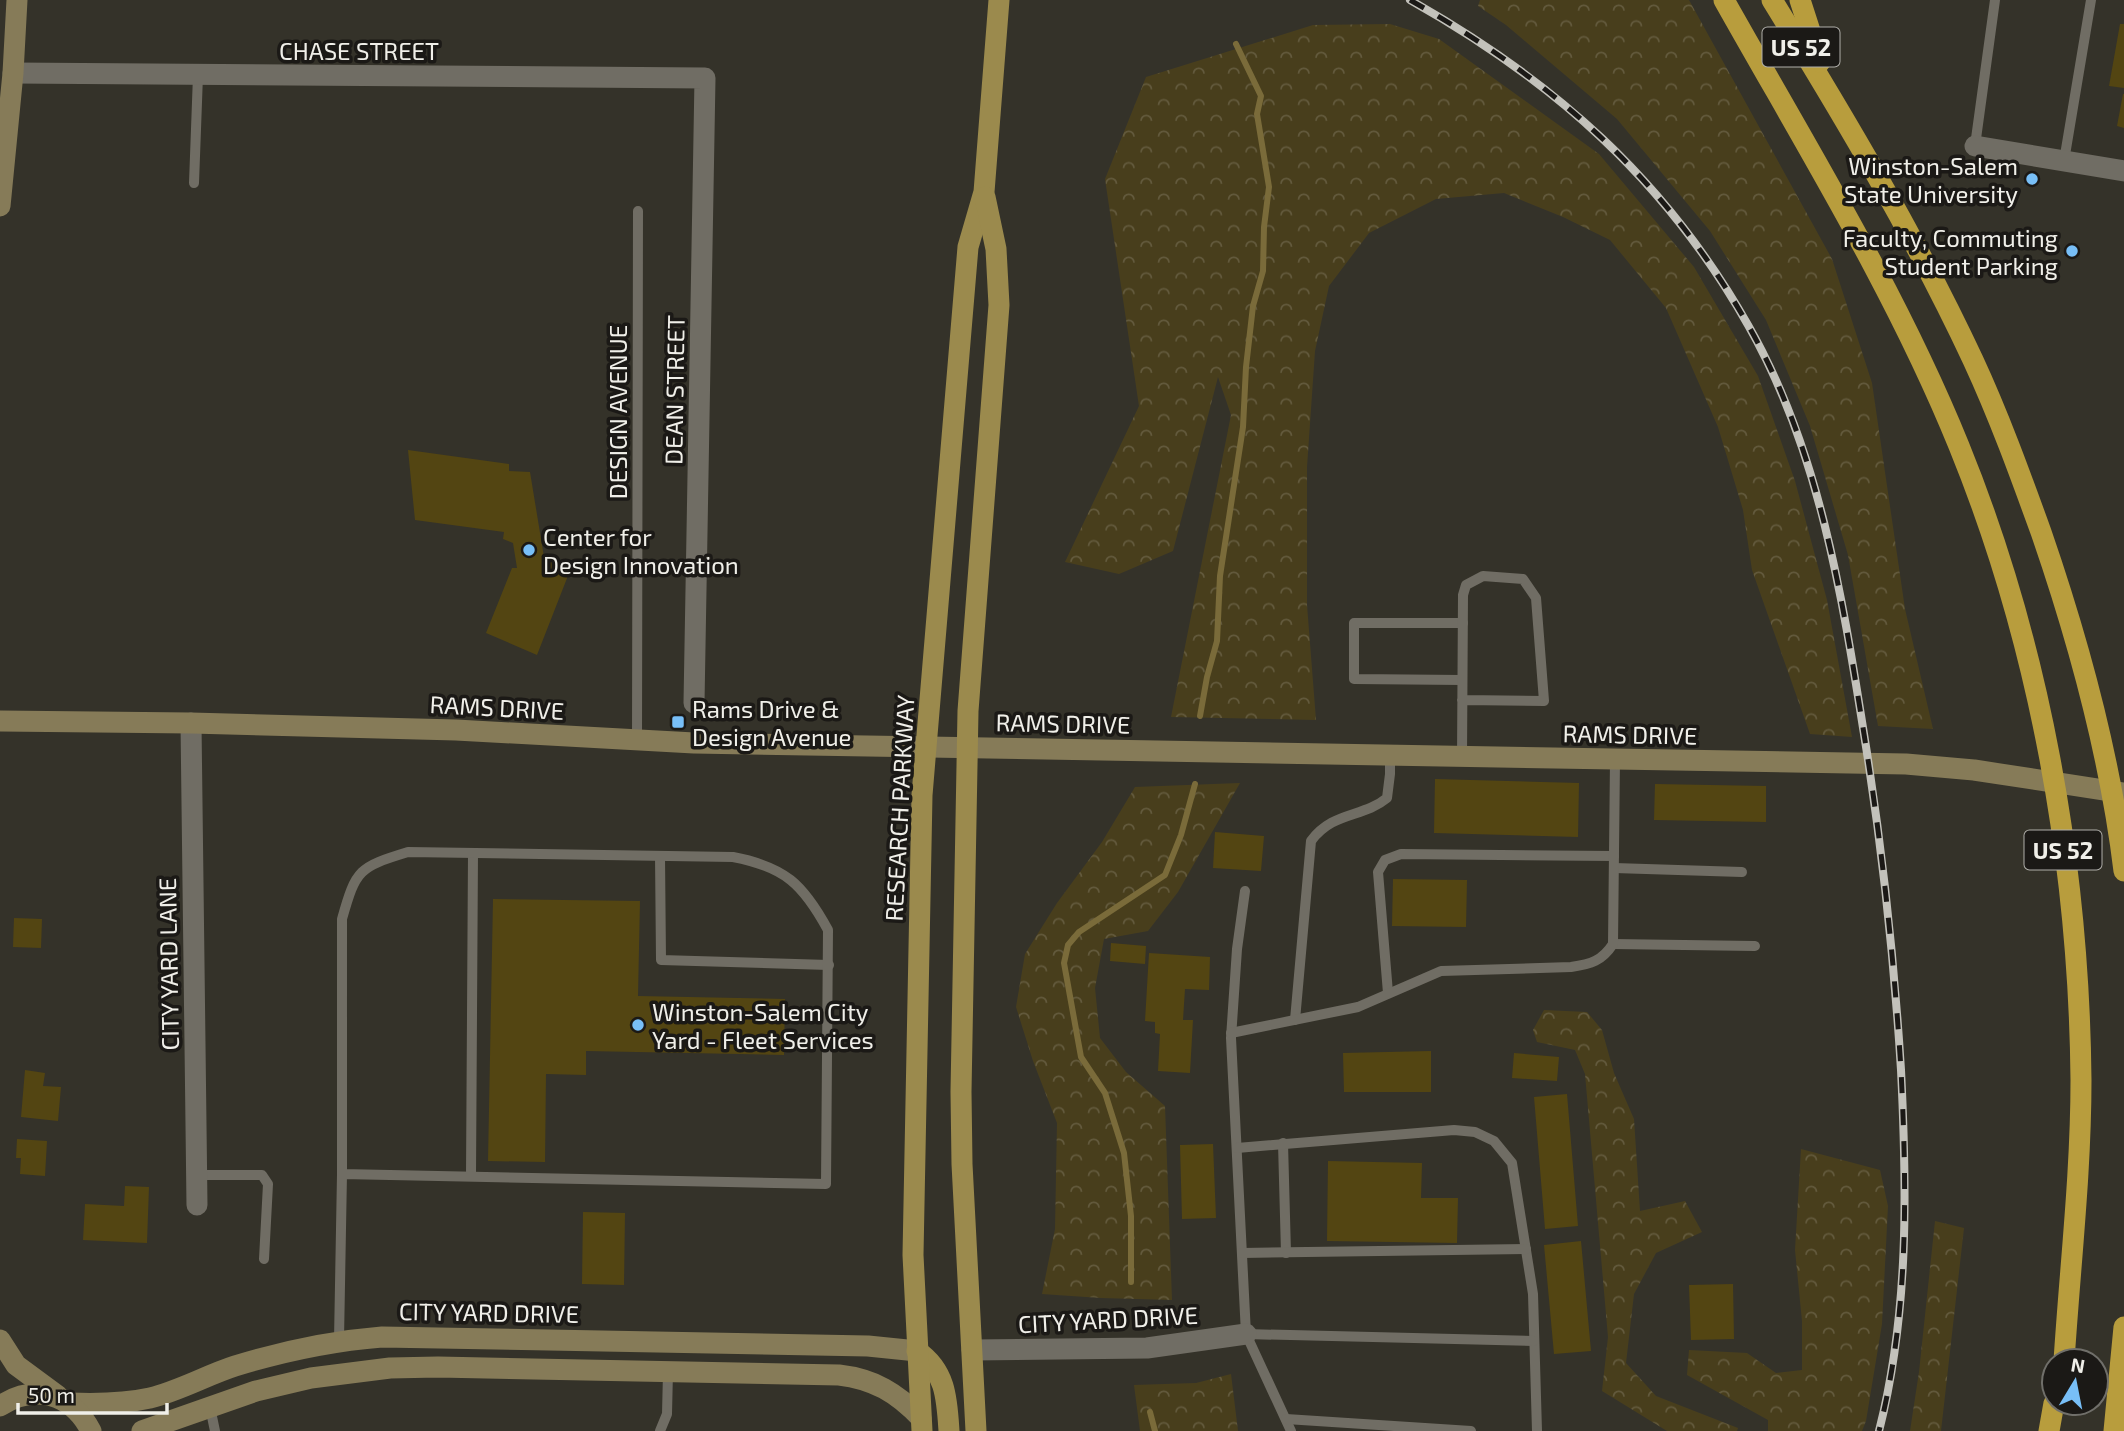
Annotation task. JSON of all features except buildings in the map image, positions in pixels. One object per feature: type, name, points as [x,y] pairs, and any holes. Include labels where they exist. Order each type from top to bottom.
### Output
[{"type":"highway","name":"US 52","points":[[1724,0],[1865,252],[1930,380],[1985,515],[2027,659],[2044,728],[2056,799],[2075,944],[2079,1008],[2080,1154],[2065,1347]]},
{"type":"highway","name":"US 52","points":[[1772,0],[1830,94],[1940,294],[1973,361],[2012,453],[2078,646],[2109,778],[2124,871]]},
{"type":"highway","points":[[1800,0],[1830,94]]},
{"type":"highway","points":[[2114,1431],[2124,1327]]},
{"type":"main road","points":[[0,206],[17,0]]},
{"type":"main road","name":"RESEARCH PARKWAY","points":[[922,1424],[913,1241],[922,795],[968,247],[984,192],[999,0]]},
{"type":"main road","name":"RESEARCH PARKWAY","points":[[976,1431],[961,1092],[968,711],[998,327],[996,249],[984,192]]},
{"type":"main road","name":"RAMS DRIVE","points":[[0,721],[456,730],[637,740],[968,748],[1906,764],[2005,774],[2124,793]]},
{"type":"main road","name":"CITY YARD DRIVE","points":[[0,1406],[10,1399],[27,1394],[46,1395],[66,1402],[114,1403],[152,1397],[233,1367],[339,1340],[452,1337],[869,1346],[917,1351]]},
{"type":"main road","points":[[0,1340],[16,1365],[79,1412],[92,1431]]},
{"type":"main road","points":[[917,1351],[937,1370],[944,1385],[949,1431]]},
{"type":"main road","points":[[142,1431],[256,1391],[311,1378],[390,1368],[839,1375],[862,1379],[897,1395],[922,1424]]},
{"type":"street","name":"CHASE STREET","points":[[13,73],[705,78]]},
{"type":"street","name":"DEAN STREET","points":[[694,704],[705,78]]},
{"type":"street","points":[[1975,146],[2124,171]]},
{"type":"street","name":"CITY YARD LANE","points":[[191,723],[197,1205]]},
{"type":"street","name":"CITY YARD DRIVE","points":[[972,1350],[1147,1348],[1246,1334]]},
{"type":"lane","points":[[1975,146],[1995,0]]},
{"type":"lane","points":[[2064,161],[2091,0]]},
{"type":"lane","points":[[194,183],[198,75]]},
{"type":"lane","name":"DESIGN AVENUE","points":[[637,740],[638,211]]},
{"type":"lane","points":[[1462,700],[1544,701],[1536,598],[1523,579],[1483,576],[1466,585],[1463,622],[1462,680],[1462,700],[1462,757]]},
{"type":"lane","points":[[1462,680],[1354,679],[1354,623],[1463,622]]},
{"type":"lane","points":[[1295,1020],[1311,841],[1320,829],[1343,816],[1387,798],[1390,756]]},
{"type":"lane","points":[[1231,1033],[1358,1007],[1441,971],[1571,967],[1605,957],[1613,944],[1615,760]]},
{"type":"lane","points":[[339,1340],[342,919],[351,888],[364,868],[408,852],[733,857],[761,862],[792,880],[812,900],[828,930],[826,1184],[342,1174]]},
{"type":"lane","points":[[471,1177],[473,853]]},
{"type":"lane","points":[[1388,993],[1378,872],[1385,860],[1401,854],[1614,862],[1742,872]]},
{"type":"lane","points":[[660,856],[661,960],[829,965]]},
{"type":"lane","points":[[1245,891],[1237,949],[1231,1033],[1246,1334],[1291,1431]]},
{"type":"lane","points":[[1613,944],[1755,946]]},
{"type":"lane","points":[[1237,1148],[1454,1130],[1475,1132],[1494,1141],[1512,1163],[1533,1294],[1537,1431]]},
{"type":"lane","points":[[1283,1143],[1286,1253]]},
{"type":"lane","points":[[196,1175],[262,1175],[265,1178],[268,1184],[264,1259]]},
{"type":"lane","points":[[1242,1253],[1526,1249]]},
{"type":"lane","points":[[1246,1334],[1534,1341]]},
{"type":"lane","points":[[660,1431],[667,1414],[668,1372]]},
{"type":"lane","points":[[209,1407],[215,1431]]},
{"type":"lane","points":[[1286,1419],[1471,1431]]},
{"type":"green space","points":[[1480,0],[1689,0],[1832,259],[1872,383],[1905,609],[1933,729],[1878,726],[1848,555],[1810,426],[1766,320],[1710,231],[1617,119],[1506,25],[1478,6]]},
{"type":"green space","points":[[1390,24],[1439,39],[1599,154],[1694,267],[1758,376],[1795,481],[1827,600],[1852,737],[1810,734],[1752,570],[1743,510],[1718,427],[1666,308],[1610,240],[1504,193],[1436,199],[1369,233],[1329,286],[1315,351],[1307,467],[1307,605],[1316,720],[1171,717],[1231,415],[1218,377],[1173,551],[1119,574],[1065,562],[1139,406],[1105,179],[1146,77],[1313,25]]},
{"type":"green space","points":[[1240,783],[1178,892],[1148,931],[1104,939],[1095,988],[1100,1038],[1126,1072],[1165,1106],[1172,1300],[1042,1294],[1055,1229],[1057,1123],[1016,1007],[1025,954],[1057,903],[1102,842],[1135,787]]},
{"type":"green space","points":[[1544,1010],[1587,1012],[1602,1030],[1614,1073],[1634,1119],[1640,1211],[1685,1201],[1702,1232],[1656,1253],[1634,1294],[1626,1363],[1656,1396],[1738,1428],[1737,1431],[1667,1431],[1602,1391],[1608,1337],[1585,1074],[1575,1050],[1537,1042],[1533,1030]]},
{"type":"green space","points":[[1801,1149],[1880,1170],[1888,1206],[1882,1324],[1862,1431],[1768,1431],[1768,1420],[1687,1375],[1689,1350],[1747,1353],[1776,1373],[1802,1370],[1802,1321],[1795,1250]]},
{"type":"green space","points":[[1935,1221],[1964,1228],[1941,1431],[1910,1431],[1919,1372]]},
{"type":"green space","points":[[1231,1374],[1238,1431],[1140,1431],[1134,1385],[1196,1383]]},
{"type":"waterway","points":[[1200,716],[1217,641],[1220,576],[1243,427],[1253,306],[1263,271],[1264,227],[1269,187],[1257,114],[1261,96],[1236,44]]},
{"type":"waterway","points":[[1131,1282],[1131,1216],[1124,1153],[1105,1093],[1081,1057],[1064,963],[1068,945],[1079,932],[1165,875],[1181,835],[1195,784]]},
{"type":"waterway","points":[[1150,1412],[1155,1431]]},
{"type":"railway","points":[[1410,0],[1463,31],[1559,100],[1602,138],[1681,224],[1748,325],[1772,372],[1810,472],[1847,629],[1864,734],[1882,860],[1898,1028],[1904,1161],[1904,1252],[1896,1342],[1879,1431]]},
{"type":"place","name":"Winston-Salem State University","points":[[2032,179]]},
{"type":"place","name":"Faculty, Commuting Student Parking","points":[[2072,251]]},
{"type":"place","name":"Center for Design Innovation","points":[[529,550]]},
{"type":"place","name":"Rams Drive & Design Avenue","points":[[678,722]]},
{"type":"place","name":"Winston-Salem City Yard - Fleet Services","points":[[638,1025]]}]
